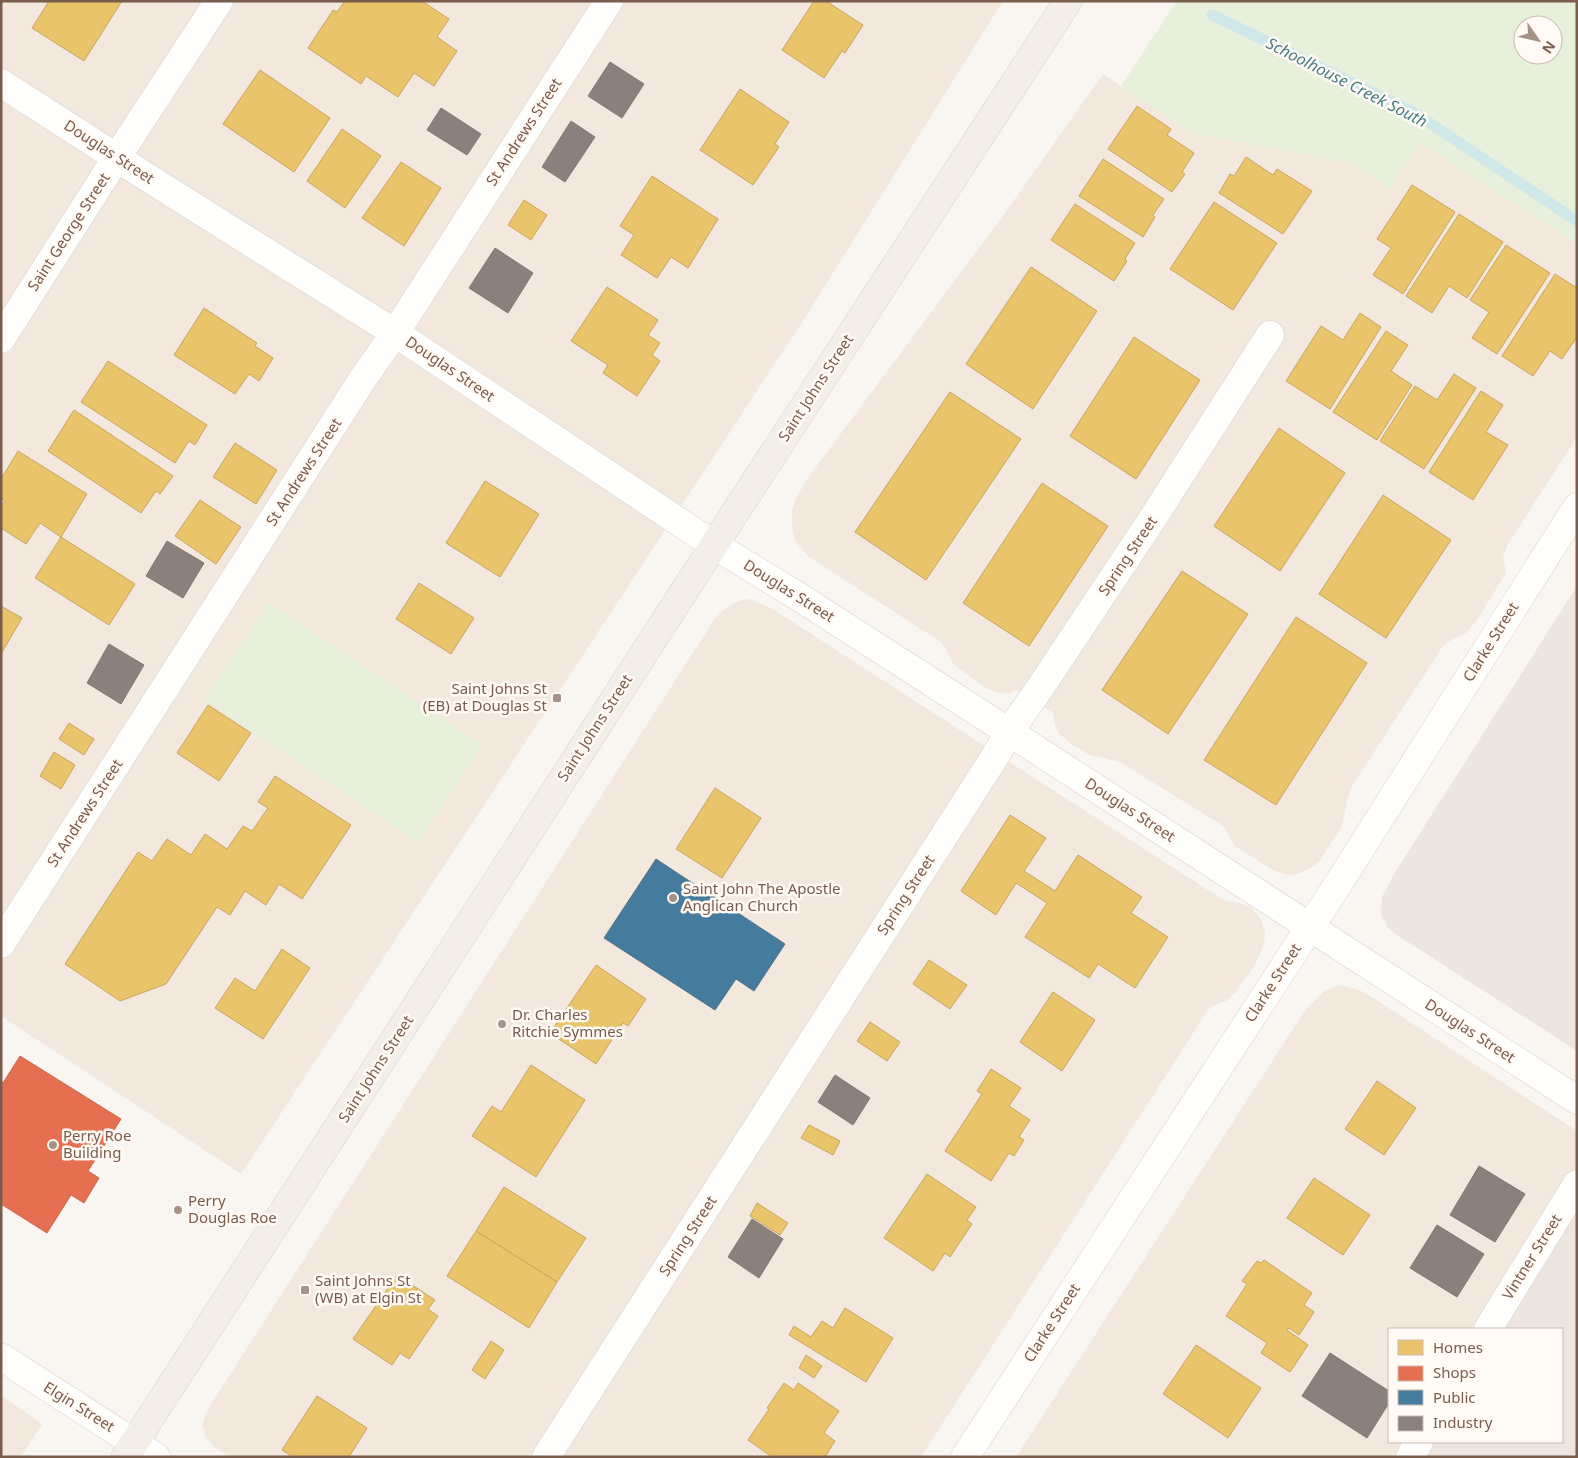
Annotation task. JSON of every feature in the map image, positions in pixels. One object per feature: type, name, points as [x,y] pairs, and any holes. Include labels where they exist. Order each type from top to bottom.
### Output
[{"type":"main road","name":"Saint Johns Street","points":[[139,1452],[714,545],[1068,1]]},
{"type":"street","name":"Saint George Street","points":[[1,338],[219,1]]},
{"type":"street","name":"St Andrews Street","points":[[1,944],[364,377],[609,1]]},
{"type":"street","name":"Douglas Street","points":[[1,82],[395,332],[714,545],[796,595],[1577,1100]]},
{"type":"street","name":"Spring Street","points":[[546,1457],[1009,732],[1146,529],[1270,336]]},
{"type":"street","name":"Clarke Street","points":[[965,1457],[1309,927],[1577,508]]},
{"type":"street","name":"Vintner Street","points":[[1489,1328],[1577,1184]]},
{"type":"street","name":"Elgin Street","points":[[1,1357],[139,1452]]},
{"type":"street","points":[[1410,1457],[1418,1443]]},
{"type":"shaded area","points":[[1,1],[1003,1],[803,321],[241,1174],[1,1016]]},
{"type":"shaded area","points":[[1103,74],[1190,132],[1353,164],[1389,188],[1420,143],[1577,244],[1577,437],[1508,544],[1503,556],[1506,573],[1477,620],[1466,633],[1454,638],[1443,646],[1352,786],[1342,826],[1319,862],[1298,874],[1287,875],[1273,870],[1236,847],[1223,826],[1212,819],[1120,762],[1090,755],[1073,745],[1059,734],[1053,713],[1016,689],[1010,694],[988,689],[952,662],[941,642],[809,557],[795,541],[792,527],[792,511],[796,498],[807,479],[1000,220]]},
{"type":"shaded area","points":[[1577,586],[1577,1051],[1397,935],[1387,927],[1381,913],[1382,897],[1394,874]]},
{"type":"shaded area","points":[[749,599],[771,608],[1227,902],[1240,903],[1251,907],[1261,919],[1265,932],[1264,944],[1256,963],[1235,993],[1226,1001],[1216,1004],[1208,1010],[921,1457],[229,1457],[214,1447],[206,1437],[202,1426],[206,1412],[714,620],[722,611],[738,601]]},
{"type":"shaded area","points":[[1340,985],[1367,994],[1577,1131],[1577,1198],[1497,1328],[1388,1328],[1388,1443],[1425,1443],[1417,1457],[1016,1457],[1306,1009],[1323,992]]},
{"type":"shaded area","points":[[1577,1198],[1577,1457],[1417,1457],[1425,1443],[1563,1443],[1563,1328],[1497,1328]]},
{"type":"shaded area","points":[[1,1395],[42,1424],[21,1457],[1,1457]]},
{"type":"green space","points":[[1177,1],[1577,1],[1577,244],[1420,143],[1389,188],[1353,164],[1190,132],[1121,86]]},
{"type":"green space","points":[[269,603],[482,745],[418,843],[204,699]]},
{"type":"building: Homes","points":[[49,1],[122,1],[84,61],[32,28]]},
{"type":"building: Homes","points":[[345,1],[422,1],[449,19],[437,37],[457,51],[434,86],[414,73],[398,97],[366,76],[361,84],[308,48],[333,10],[337,12]]},
{"type":"building: Homes","points":[[814,1],[826,1],[863,25],[845,53],[842,51],[824,78],[782,50]]},
{"type":"building: Homes","points":[[260,70],[330,118],[294,172],[223,124]]},
{"type":"building: Homes","points":[[740,89],[789,122],[775,144],[779,147],[753,185],[700,150]]},
{"type":"building: Homes","points":[[1137,106],[1171,129],[1167,135],[1194,153],[1182,172],[1185,174],[1172,192],[1108,149]]},
{"type":"building: Homes","points":[[342,129],[381,156],[345,208],[307,181]]},
{"type":"building: Homes","points":[[1246,157],[1273,175],[1277,169],[1312,191],[1283,234],[1219,193],[1230,174],[1234,176]]},
{"type":"building: Homes","points":[[1103,159],[1164,199],[1153,215],[1155,217],[1143,237],[1079,196]]},
{"type":"building: Homes","points":[[401,162],[441,188],[404,246],[362,218]]},
{"type":"building: Homes","points":[[652,176],[718,219],[688,268],[671,257],[657,278],[621,255],[634,235],[620,226]]},
{"type":"building: Homes","points":[[1412,185],[1455,212],[1403,294],[1373,275],[1391,248],[1377,239]]},
{"type":"building: Homes","points":[[524,200],[547,215],[531,240],[508,225]]},
{"type":"building: Homes","points":[[1214,202],[1277,243],[1233,310],[1170,269]]},
{"type":"building: Homes","points":[[1075,204],[1135,243],[1125,259],[1127,261],[1114,281],[1051,240]]},
{"type":"building: Homes","points":[[1459,214],[1503,242],[1467,298],[1449,286],[1432,313],[1406,296]]},
{"type":"building: Homes","points":[[1506,245],[1550,273],[1497,354],[1472,338],[1489,312],[1470,300]]},
{"type":"building: Homes","points":[[1031,267],[1097,311],[1033,409],[966,364]]},
{"type":"building: Homes","points":[[1555,274],[1577,288],[1577,337],[1562,359],[1550,351],[1533,376],[1502,356]]},
{"type":"building: Homes","points":[[607,287],[658,320],[648,335],[660,343],[652,355],[660,361],[637,396],[603,373],[608,365],[571,341]]},
{"type":"building: Homes","points":[[204,308],[257,343],[255,346],[273,358],[259,381],[249,374],[235,394],[174,355]]},
{"type":"building: Homes","points":[[1360,313],[1381,327],[1330,409],[1286,381],[1321,326],[1343,340]]},
{"type":"building: Homes","points":[[1386,331],[1408,345],[1391,371],[1412,385],[1377,440],[1333,412]]},
{"type":"building: Homes","points":[[1134,337],[1200,380],[1136,479],[1070,436]]},
{"type":"building: Homes","points":[[108,361],[207,425],[195,445],[189,441],[175,463],[81,402]]},
{"type":"building: Homes","points":[[1454,374],[1476,388],[1424,469],[1380,441],[1415,386],[1437,400]]},
{"type":"building: Homes","points":[[1481,391],[1503,405],[1486,432],[1508,445],[1473,500],[1429,472]]},
{"type":"building: Homes","points":[[950,392],[1021,439],[926,580],[855,532]]},
{"type":"building: Homes","points":[[74,410],[173,476],[160,494],[156,491],[141,513],[48,451]]},
{"type":"building: Homes","points":[[1279,428],[1345,473],[1280,571],[1214,526]]},
{"type":"building: Homes","points":[[235,443],[277,470],[256,504],[213,477]]},
{"type":"building: Homes","points":[[18,451],[87,494],[61,537],[40,523],[26,544],[1,528],[1,506],[5,501],[1,498],[1,479]]},
{"type":"building: Homes","points":[[485,481],[539,514],[500,577],[446,543]]},
{"type":"building: Homes","points":[[1042,483],[1108,526],[1029,646],[963,603]]},
{"type":"building: Homes","points":[[1383,495],[1451,540],[1386,638],[1319,594]]},
{"type":"building: Homes","points":[[200,500],[241,527],[216,564],[175,536]]},
{"type":"building: Homes","points":[[61,537],[135,584],[109,625],[35,578]]},
{"type":"building: Homes","points":[[1182,571],[1248,614],[1168,734],[1102,690]]},
{"type":"building: Homes","points":[[419,583],[474,618],[451,654],[396,619]]},
{"type":"building: Homes","points":[[1,606],[22,618],[1,654]]},
{"type":"building: Homes","points":[[1296,617],[1367,663],[1276,805],[1204,760]]},
{"type":"building: Homes","points":[[208,705],[251,733],[219,781],[177,753]]},
{"type":"building: Homes","points":[[69,723],[94,739],[84,755],[59,739]]},
{"type":"building: Homes","points":[[54,752],[75,765],[61,789],[40,776]]},
{"type":"building: Homes","points":[[275,776],[351,825],[302,899],[279,884],[266,905],[245,891],[230,915],[217,907],[166,984],[120,1001],[65,964],[138,852],[152,861],[167,839],[191,855],[205,834],[227,849],[243,826],[252,831],[268,808],[258,802]]},
{"type":"building: Homes","points":[[715,788],[761,818],[722,878],[676,849]]},
{"type":"building: Homes","points":[[1010,815],[1046,838],[1024,871],[1055,891],[1078,855],[1142,897],[1131,913],[1168,937],[1135,988],[1098,964],[1089,978],[1025,937],[1047,903],[1016,883],[996,915],[961,891]]},
{"type":"building: Homes","points":[[282,949],[310,968],[263,1039],[215,1008],[235,978],[255,991]]},
{"type":"building: Homes","points":[[929,960],[967,985],[950,1009],[913,984]]},
{"type":"building: Homes","points":[[596,965],[646,999],[628,1026],[623,1023],[596,1064],[550,1033]]},
{"type":"building: Homes","points":[[1053,992],[1095,1020],[1062,1071],[1020,1042]]},
{"type":"building: Homes","points":[[870,1022],[900,1042],[887,1061],[857,1041]]},
{"type":"building: Homes","points":[[531,1065],[585,1100],[536,1177],[472,1136],[492,1106],[501,1112]]},
{"type":"building: Homes","points":[[991,1069],[1021,1088],[1009,1106],[1030,1120],[1019,1137],[1024,1140],[1014,1156],[1009,1153],[991,1181],[945,1151],[982,1094],[977,1091]]},
{"type":"building: Homes","points":[[1377,1081],[1416,1108],[1384,1155],[1345,1129]]},
{"type":"building: Homes","points":[[809,1125],[840,1141],[833,1155],[801,1138]]},
{"type":"building: Homes","points":[[927,1174],[976,1207],[967,1220],[972,1224],[950,1257],[945,1253],[933,1271],[884,1238]]},
{"type":"building: Homes","points":[[1314,1178],[1370,1215],[1343,1255],[1287,1218]]},
{"type":"building: Homes","points":[[504,1187],[586,1238],[557,1282],[476,1231]]},
{"type":"building: Homes","points":[[757,1203],[788,1223],[780,1235],[750,1216]]},
{"type":"building: Homes","points":[[476,1231],[557,1282],[529,1328],[447,1276]]},
{"type":"building: Homes","points":[[1264,1260],[1312,1293],[1304,1305],[1314,1312],[1299,1335],[1289,1328],[1287,1330],[1308,1345],[1290,1372],[1261,1353],[1267,1343],[1226,1316],[1247,1284],[1242,1281],[1257,1261],[1261,1263]]},
{"type":"building: Homes","points":[[397,1275],[435,1300],[428,1309],[438,1316],[409,1359],[400,1353],[392,1365],[353,1339]]},
{"type":"building: Homes","points":[[845,1308],[893,1338],[866,1382],[789,1335],[794,1326],[811,1337],[822,1321],[833,1328]]},
{"type":"building: Homes","points":[[491,1341],[504,1350],[485,1379],[472,1370]]},
{"type":"building: Homes","points":[[1196,1345],[1261,1388],[1228,1438],[1163,1394]]},
{"type":"building: Homes","points":[[806,1355],[822,1366],[814,1378],[799,1368]]},
{"type":"building: Homes","points":[[784,1383],[794,1390],[798,1383],[839,1411],[824,1433],[835,1441],[825,1457],[772,1457],[748,1440]]},
{"type":"building: Homes","points":[[317,1396],[367,1428],[349,1457],[293,1457],[282,1450]]},
{"type":"building: Shops","name":"Perry Roe Building","points":[[20,1056],[121,1119],[88,1171],[99,1178],[84,1203],[71,1195],[47,1233],[1,1204],[1,1082],[3,1083]]},
{"type":"building: Public","name":"Saint John The Apostle Anglican Church","points":[[656,859],[785,944],[754,991],[736,979],[715,1010],[604,938]]},
{"type":"building: Industry","points":[[610,62],[644,84],[622,118],[588,96]]},
{"type":"building: Industry","points":[[441,108],[481,134],[467,155],[427,130]]},
{"type":"building: Industry","points":[[571,121],[595,137],[565,182],[542,167]]},
{"type":"building: Industry","points":[[495,248],[533,273],[508,313],[469,288]]},
{"type":"building: Industry","points":[[167,541],[204,563],[183,598],[146,576]]},
{"type":"building: Industry","points":[[109,644],[144,665],[121,704],[87,683]]},
{"type":"building: Industry","points":[[835,1075],[870,1098],[853,1125],[818,1102]]},
{"type":"building: Industry","points":[[1479,1166],[1525,1194],[1495,1242],[1450,1215]]},
{"type":"building: Industry","points":[[752,1219],[783,1239],[759,1278],[728,1257]]},
{"type":"building: Industry","points":[[1437,1225],[1484,1254],[1457,1297],[1410,1268]]},
{"type":"building: Industry","points":[[1330,1353],[1388,1390],[1388,1405],[1367,1438],[1302,1396]]},
{"type":"waterway","name":"Schoolhouse Creek South","points":[[1212,15],[1415,113],[1577,221]]},
{"type":"place","name":"Saint Johns St (EB) at Douglas St","points":[[557,698]]},
{"type":"place","name":"Saint John The Apostle Anglican Church","points":[[673,898]]},
{"type":"place","name":"Dr. Charles Ritchie Symmes","points":[[502,1024]]},
{"type":"place","name":"Perry Roe Building","points":[[53,1145]]},
{"type":"place","name":"Perry Douglas Roe","points":[[178,1210]]},
{"type":"place","name":"Saint Johns St (WB) at Elgin St","points":[[305,1290]]}]
